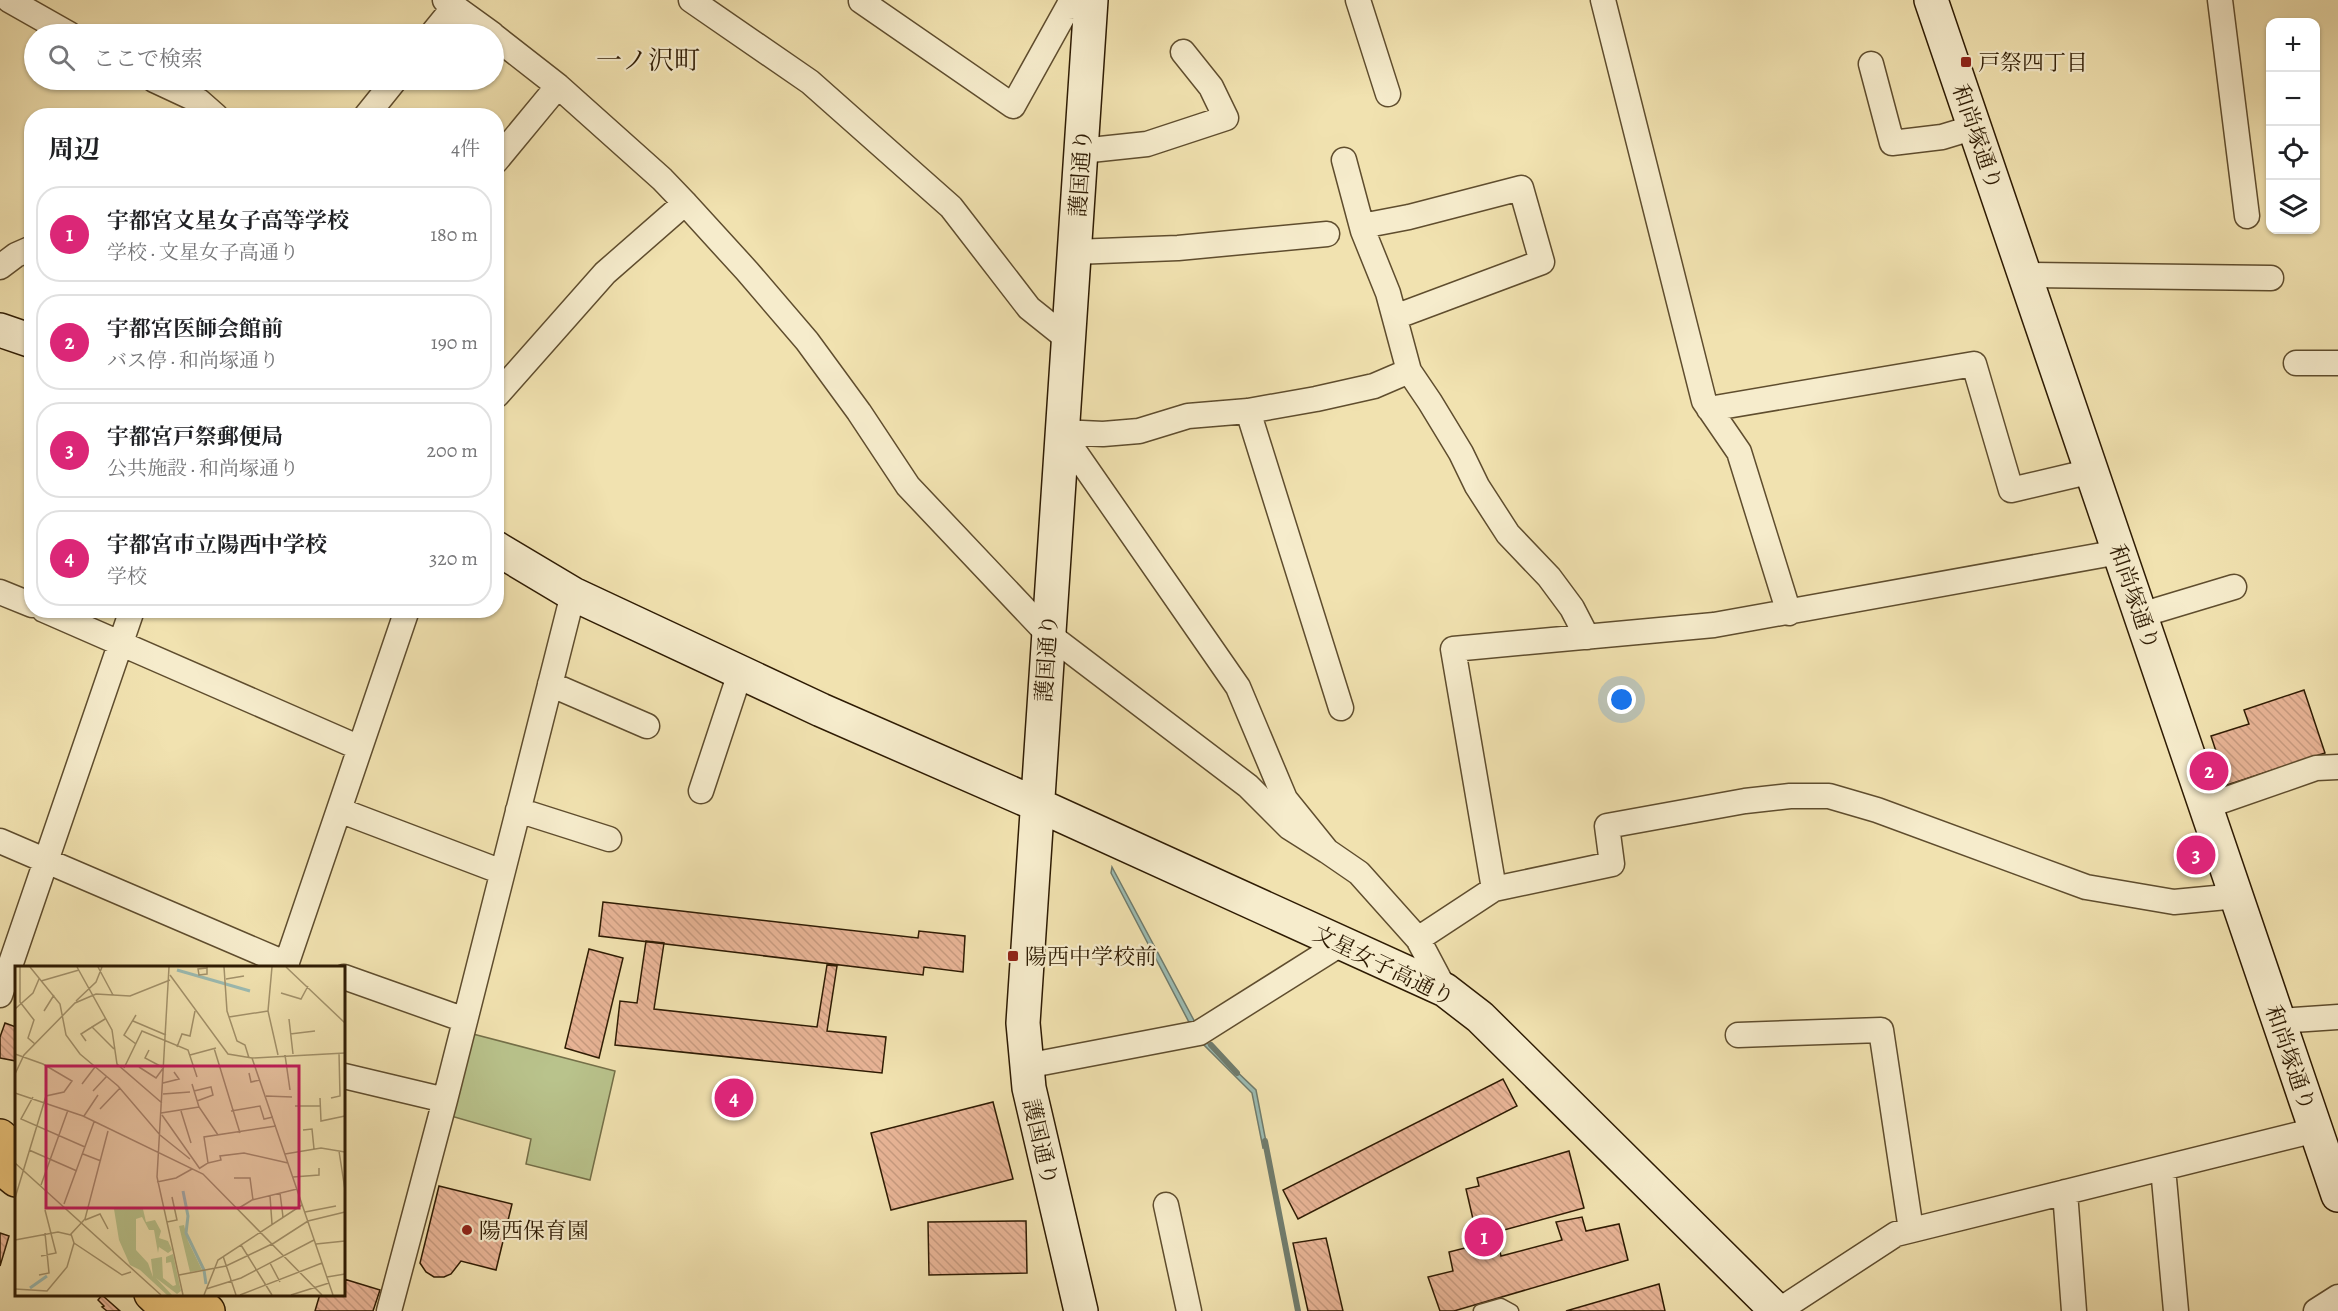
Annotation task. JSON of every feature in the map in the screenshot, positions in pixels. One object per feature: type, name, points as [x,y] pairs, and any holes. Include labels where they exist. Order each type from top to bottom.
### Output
[{"type":"main road","points":[[0,1136],[15,1149]]},
{"type":"main road","points":[[0,1167],[15,1179]]},
{"type":"main road","points":[[153,1296],[169,1311]]},
{"type":"main road","points":[[191,1296],[208,1311]]},
{"type":"street","points":[[9,0],[51,24]]},
{"type":"street","points":[[691,0],[722,9],[810,82],[951,207],[1029,308],[1069,340]]},
{"type":"street","points":[[1358,0],[1388,94]]},
{"type":"street","points":[[1603,0],[1704,400],[1739,452],[1789,613]]},
{"type":"street","name":"和尚塚通り","points":[[1931,0],[2338,1195]]},
{"type":"street","points":[[2220,0],[2247,216]]},
{"type":"street","points":[[861,1],[1013,106],[1076,3]]},
{"type":"street","points":[[437,24],[449,3],[478,24]]},
{"type":"street","name":"護国通り","points":[[1076,3],[1081,151],[1023,1023],[1026,1066],[1038,1135],[1081,1311]]},
{"type":"street","points":[[504,44],[558,86],[662,179],[685,203],[807,341],[859,412],[908,486],[1048,634],[1248,786],[1289,827],[1359,873],[1418,939],[1445,990]]},
{"type":"street","points":[[1081,151],[1147,144],[1226,118],[1211,87],[1183,52]]},
{"type":"street","points":[[1871,64],[1892,143],[1942,137],[1975,127]]},
{"type":"street","points":[[504,150],[558,86]]},
{"type":"street","points":[[175,90],[199,101],[207,108]]},
{"type":"street","points":[[372,108],[387,90]]},
{"type":"street","points":[[1344,160],[1362,226],[1388,293],[1409,371],[1461,453],[1477,486],[1508,534],[1549,577],[1572,608],[1587,637]]},
{"type":"street","points":[[1362,226],[1409,217],[1521,188],[1542,262],[1395,317]]},
{"type":"street","points":[[504,387],[605,273],[685,203]]},
{"type":"street","points":[[1074,252],[1178,248],[1327,234]]},
{"type":"street","points":[[0,267],[24,252]]},
{"type":"street","points":[[2025,275],[2271,279]]},
{"type":"street","points":[[0,330],[24,338]]},
{"type":"street","points":[[2296,363],[2338,363]]},
{"type":"street","points":[[1709,409],[1974,364],[2011,489],[2092,471]]},
{"type":"street","points":[[1061,432],[1103,434],[1139,431],[1188,416],[1248,411],[1316,399],[1374,386],[1409,371]]},
{"type":"street","points":[[1248,411],[1341,708]]},
{"type":"street","points":[[1061,432],[1238,687],[1285,799],[1327,851]]},
{"type":"street","points":[[1494,889],[1453,650],[1714,625],[2119,552]]},
{"type":"street","name":"文星女子高通り","points":[[504,553],[573,594],[741,673],[1445,990],[1480,1017],[1777,1311]]},
{"type":"street","points":[[2141,615],[2234,587]]},
{"type":"street","points":[[0,592],[24,602]]},
{"type":"street","points":[[389,1311],[573,594]]},
{"type":"street","points":[[62,618],[360,748]]},
{"type":"street","points":[[0,995],[129,618]]},
{"type":"street","points":[[0,841],[286,966],[404,618]]},
{"type":"street","points":[[702,791],[741,673]]},
{"type":"street","points":[[550,684],[647,726]]},
{"type":"street","points":[[2207,806],[2316,768],[2338,767]]},
{"type":"street","points":[[1418,939],[1494,889],[1612,864],[1607,826],[1745,801],[1790,796],[1829,796],[1877,810],[2086,887],[2174,902],[2237,896]]},
{"type":"street","points":[[339,810],[502,872]]},
{"type":"street","points":[[518,810],[609,839]]},
{"type":"street","points":[[1026,1066],[1199,1033],[1342,943]]},
{"type":"street","points":[[345,977],[465,1020]]},
{"type":"street","points":[[2278,1021],[2338,1017]]},
{"type":"street","points":[[1738,1035],[1881,1030],[1911,1230]]},
{"type":"street","points":[[345,1076],[445,1100]]},
{"type":"street","points":[[1777,1311],[1896,1234],[2316,1130]]},
{"type":"street","points":[[2163,1168],[2176,1311]]},
{"type":"street","points":[[2065,1192],[2074,1311]]},
{"type":"street","points":[[1166,1206],[1189,1311]]},
{"type":"street","points":[[2316,1311],[2338,1297]]},
{"type":"lane","points":[[1480,1311],[1501,1305],[1512,1311]]},
{"type":"green space","points":[[473,1034],[615,1071],[590,1180],[526,1164],[531,1139],[451,1116]]},
{"type":"water","points":[[1112,867],[1197,1026],[1192,1028],[1111,873]]},
{"type":"water","points":[[1206,1042],[1256,1090],[1267,1147],[1263,1148],[1252,1093],[1203,1044]]},
{"type":"building","points":[[2304,690],[2325,753],[2227,785],[2211,736],[2249,724],[2244,710]]},
{"type":"building","points":[[603,902],[918,938],[919,931],[965,936],[963,972],[924,967],[923,975],[599,936]]},
{"type":"building","points":[[646,941],[664,943],[654,1009],[817,1027],[827,965],[837,966],[827,1031],[886,1037],[882,1073],[615,1045],[620,1001],[637,1003]]},
{"type":"building","points":[[589,949],[623,958],[599,1058],[565,1048]]},
{"type":"building","points":[[5,1023],[15,1027],[15,1061],[0,1058],[0,1037]]},
{"type":"building","points":[[1503,1079],[1517,1106],[1298,1219],[1283,1190]]},
{"type":"building","points":[[993,1102],[1013,1179],[891,1210],[871,1133]]},
{"type":"building","points":[[1569,1151],[1584,1208],[1493,1233],[1493,1228],[1476,1232],[1466,1189],[1479,1186],[1477,1178]]},
{"type":"building","name":"陽西保育園","points":[[439,1186],[512,1204],[496,1270],[461,1261],[451,1274],[444,1277],[434,1277],[426,1272],[420,1263]]},
{"type":"building","points":[[1582,1217],[1586,1231],[1619,1224],[1628,1260],[1454,1311],[1440,1311],[1428,1277],[1453,1271],[1449,1252],[1497,1240],[1501,1256],[1562,1240],[1556,1222]]},
{"type":"building","points":[[1026,1221],[1027,1273],[929,1275],[928,1222]]},
{"type":"building","points":[[0,1233],[9,1236],[0,1266]]},
{"type":"building","points":[[1326,1238],[1343,1311],[1308,1311],[1293,1243]]},
{"type":"building","points":[[345,1279],[380,1290],[373,1311],[315,1311],[319,1296],[345,1296]]},
{"type":"building","points":[[1659,1284],[1665,1311],[1566,1311]]},
{"type":"building","points":[[103,1296],[120,1311],[107,1311],[98,1300]]},
{"type":"waterway","points":[[1211,1045],[1237,1073]]},
{"type":"waterway","points":[[1265,1141],[1298,1311]]},
{"type":"place","name":"戸祭四丁目","points":[[1966,62]]},
{"type":"place","name":"宇都宮医師会館前","points":[[2209,771]]},
{"type":"place","name":"宇都宮戸祭郵便局","points":[[2196,855]]},
{"type":"place","name":"陽西中学校前","points":[[1013,956]]},
{"type":"place","name":"宇都宮市立陽西中学校","points":[[734,1098]]},
{"type":"place","name":"陽西保育園","points":[[467,1230]]},
{"type":"place","name":"宇都宮文星女子高等学校","points":[[1484,1237]]},
{"type":"district","name":"一ノ沢町","points":[[648,60]]}]
